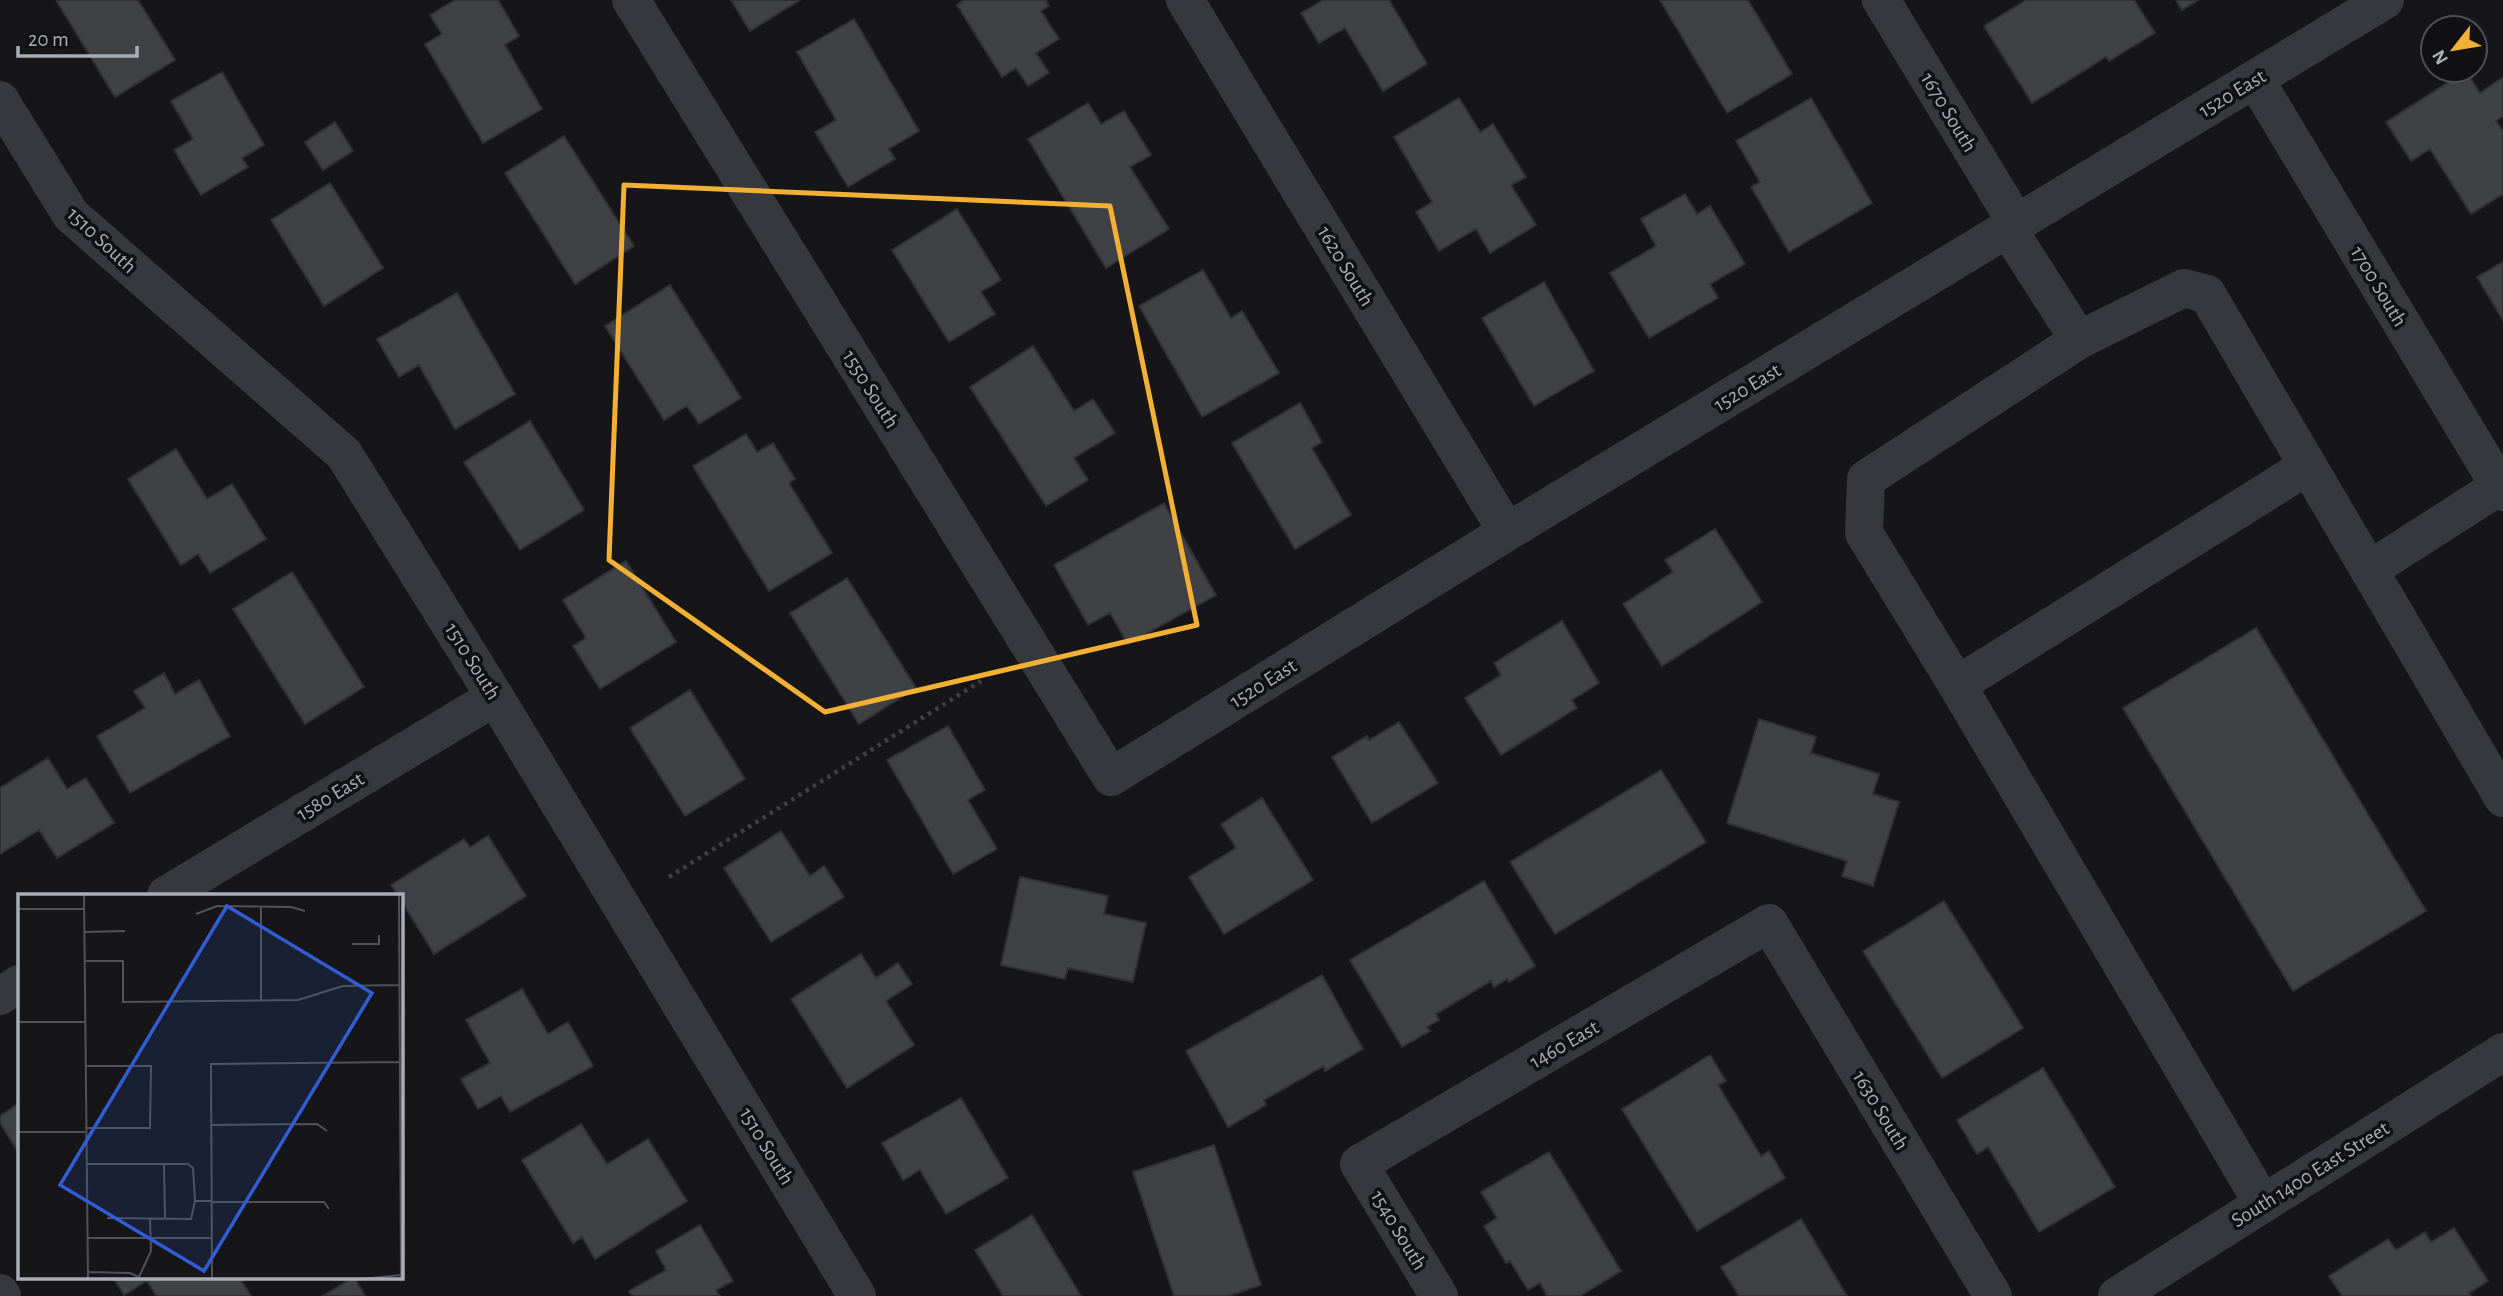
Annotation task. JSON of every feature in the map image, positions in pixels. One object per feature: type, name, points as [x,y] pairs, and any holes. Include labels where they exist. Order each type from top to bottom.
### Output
[{"type":"street","name":"1550 South","points":[[631,0],[1111,777]]},
{"type":"street","name":"1620 South","points":[[1185,0],[1507,532]]},
{"type":"street","name":"1670 South","points":[[1881,0],[2078,340]]},
{"type":"street","name":"1520 East","points":[[1111,777],[1507,532],[2385,0]]},
{"type":"street","name":"1700 South","points":[[2255,79],[2502,488]]},
{"type":"street","name":"1510 South","points":[[0,100],[71,215],[344,454],[495,697],[858,1296]]},
{"type":"street","points":[[2263,1204],[1957,685],[1864,533],[1866,479],[2078,340],[2184,288],[2207,294],[2503,798]]},
{"type":"street","points":[[1957,685],[2308,466]]},
{"type":"street","points":[[2370,570],[2502,488]]},
{"type":"street","name":"1580 East","points":[[168,894],[495,697]]},
{"type":"street","name":"1460 East","points":[[1359,1164],[1769,923]]},
{"type":"street","name":"1630 South","points":[[1769,923],[1993,1296]]},
{"type":"street","points":[[0,996],[18,985]]},
{"type":"street","name":"South 1400 East Street","points":[[2117,1296],[2503,1052]]},
{"type":"street","name":"1540 South","points":[[1359,1164],[1438,1296]]},
{"type":"path","points":[[669,877],[981,681]]},
{"type":"highlighted area","points":[[624,185],[1110,206],[1197,625],[825,712],[609,560]]},
{"type":"building","points":[[56,0],[138,0],[175,60],[115,97]]},
{"type":"building","points":[[455,0],[498,0],[519,36],[505,45],[542,109],[483,143],[425,44],[442,34],[430,15]]},
{"type":"building","points":[[731,0],[800,0],[750,31]]},
{"type":"building","points":[[964,0],[1046,0],[1049,6],[1041,11],[1059,39],[1036,53],[1049,73],[1028,86],[1016,68],[1002,77],[957,5]]},
{"type":"building","points":[[1323,0],[1389,0],[1427,64],[1383,91],[1345,28],[1319,43],[1301,13]]},
{"type":"building","points":[[1660,0],[1748,0],[1792,74],[1727,113]]},
{"type":"building","points":[[2026,0],[2134,0],[2155,33],[2109,61],[2106,57],[2032,103],[1984,26]]},
{"type":"building","points":[[2176,0],[2198,0],[2182,10]]},
{"type":"building","points":[[854,19],[919,131],[889,149],[895,159],[848,187],[815,132],[836,120],[797,52]]},
{"type":"building","points":[[222,72],[264,145],[242,158],[248,167],[201,195],[174,150],[193,139],[171,101]]},
{"type":"building","points":[[2502,78],[2503,116],[2496,121],[2503,131],[2503,194],[2471,214],[2430,149],[2411,161],[2386,122],[2446,84],[2474,84],[2480,93]]},
{"type":"building","points":[[1459,98],[1480,132],[1493,124],[1526,177],[1511,185],[1536,225],[1490,253],[1476,229],[1439,251],[1416,212],[1432,202],[1394,137]]},
{"type":"building","points":[[1811,98],[1872,203],[1789,252],[1751,187],[1760,182],[1736,141]]},
{"type":"building","points":[[1088,103],[1101,124],[1124,111],[1151,155],[1130,167],[1169,229],[1106,268],[1028,139]]},
{"type":"building","points":[[335,122],[353,151],[323,170],[305,142]]},
{"type":"building","points":[[564,136],[634,246],[575,284],[505,173]]},
{"type":"building","points":[[330,183],[383,268],[324,306],[271,220]]},
{"type":"building","points":[[1685,194],[1697,214],[1710,206],[1745,264],[1710,284],[1718,298],[1649,338],[1610,273],[1656,246],[1641,219]]},
{"type":"building","points":[[957,209],[1001,280],[981,292],[995,314],[949,342],[892,250]]},
{"type":"building","points":[[2503,262],[2503,320],[2477,277]]},
{"type":"building","points":[[1203,270],[1231,318],[1242,311],[1279,373],[1202,417],[1139,306]]},
{"type":"building","points":[[1544,282],[1594,371],[1534,406],[1482,318]]},
{"type":"building","points":[[670,285],[741,398],[699,424],[687,406],[664,420],[605,326]]},
{"type":"building","points":[[457,293],[515,394],[455,429],[419,365],[399,377],[377,339]]},
{"type":"building","points":[[1033,346],[1074,411],[1093,399],[1115,433],[1074,458],[1088,480],[1046,506],[970,387]]},
{"type":"building","points":[[1300,403],[1322,442],[1312,448],[1351,515],[1295,549],[1232,443]]},
{"type":"building","points":[[530,421],[584,510],[520,550],[464,462]]},
{"type":"building","points":[[746,434],[757,452],[773,443],[795,479],[789,483],[832,553],[769,591],[693,466]]},
{"type":"building","points":[[176,449],[207,499],[232,484],[266,539],[210,573],[198,554],[181,565],[128,479]]},
{"type":"building","points":[[1164,503],[1216,595],[1128,644],[1110,613],[1088,625],[1054,565]]},
{"type":"building","points":[[1715,529],[1762,602],[1662,666],[1623,604],[1673,572],[1665,560]]},
{"type":"building","points":[[626,561],[676,642],[600,689],[573,646],[586,638],[563,600]]},
{"type":"building","points":[[292,572],[364,687],[305,724],[233,609]]},
{"type":"building","points":[[847,578],[916,688],[859,724],[790,613]]},
{"type":"building","points":[[1562,621],[1599,683],[1572,700],[1577,708],[1501,755],[1465,698],[1501,675],[1494,663]]},
{"type":"building","points":[[2256,628],[2426,911],[2293,991],[2123,708]]},
{"type":"building","points":[[164,673],[175,694],[199,680],[230,736],[130,793],[97,736],[145,708],[134,691]]},
{"type":"building","points":[[690,690],[745,779],[685,816],[630,728]]},
{"type":"building","points":[[1759,719],[1816,737],[1811,753],[1879,774],[1873,794],[1899,802],[1873,886],[1842,876],[1847,861],[1727,823]]},
{"type":"building","points":[[1399,722],[1438,783],[1372,823],[1332,757],[1367,736],[1369,740]]},
{"type":"building","points":[[948,726],[985,790],[968,800],[997,849],[953,874],[887,760]]},
{"type":"building","points":[[48,758],[67,789],[86,778],[114,823],[57,858],[39,830],[0,854],[0,788]]},
{"type":"building","points":[[1661,770],[1706,842],[1555,934],[1510,862]]},
{"type":"building","points":[[1262,798],[1313,880],[1224,934],[1189,877],[1236,848],[1221,824]]},
{"type":"building","points":[[781,831],[810,876],[824,866],[844,897],[771,942],[724,868]]},
{"type":"building","points":[[488,836],[526,896],[434,954],[402,902],[402,894],[397,894],[391,885],[464,839],[470,847]]},
{"type":"building","points":[[1020,877],[1108,896],[1104,914],[1146,923],[1133,982],[1068,968],[1065,979],[1001,965]]},
{"type":"building","points":[[1484,881],[1535,966],[1509,982],[1507,979],[1494,987],[1491,981],[1436,1014],[1439,1020],[1427,1027],[1430,1031],[1402,1047],[1350,960]]},
{"type":"building","points":[[1944,901],[2023,1028],[1942,1078],[1863,951]]},
{"type":"building","points":[[861,954],[876,978],[898,963],[912,984],[886,1001],[914,1045],[847,1088],[791,999]]},
{"type":"building","points":[[1322,975],[1363,1049],[1325,1071],[1324,1066],[1264,1100],[1266,1105],[1228,1127],[1186,1051]]},
{"type":"building","points":[[522,989],[548,1034],[568,1022],[593,1066],[510,1112],[501,1096],[478,1109],[461,1079],[490,1063],[466,1020]]},
{"type":"building","points":[[1710,1055],[1726,1081],[1718,1085],[1761,1156],[1769,1151],[1785,1178],[1697,1231],[1622,1109]]},
{"type":"building","points":[[2043,1068],[2115,1187],[2039,1232],[1988,1147],[1977,1154],[1957,1120]]},
{"type":"building","points":[[961,1098],[1008,1178],[946,1214],[920,1170],[903,1180],[882,1143]]},
{"type":"building","points":[[18,1104],[18,1151],[0,1123],[0,1116]]},
{"type":"building","points":[[581,1124],[607,1164],[648,1139],[687,1201],[595,1259],[582,1237],[573,1243],[522,1160]]},
{"type":"building","points":[[1214,1145],[1261,1285],[1229,1296],[1174,1296],[1133,1172]]},
{"type":"building","points":[[1549,1152],[1621,1271],[1580,1296],[1547,1296],[1540,1283],[1528,1290],[1510,1261],[1506,1263],[1484,1226],[1497,1218],[1481,1192]]},
{"type":"building","points":[[1032,1215],[1081,1296],[1003,1296],[975,1250]]},
{"type":"building","points":[[1801,1219],[1847,1296],[1739,1296],[1721,1267]]},
{"type":"building","points":[[700,1225],[733,1281],[716,1290],[720,1296],[632,1296],[629,1291],[666,1270],[656,1251]]},
{"type":"building","points":[[2454,1228],[2488,1281],[2469,1293],[2471,1296],[2342,1296],[2329,1276],[2388,1239],[2396,1250],[2425,1232],[2431,1242]]},
{"type":"building","points":[[114,1278],[240,1278],[251,1296],[156,1296],[147,1281],[124,1295]]},
{"type":"building","points":[[355,1278],[365,1296],[323,1296]]}]
